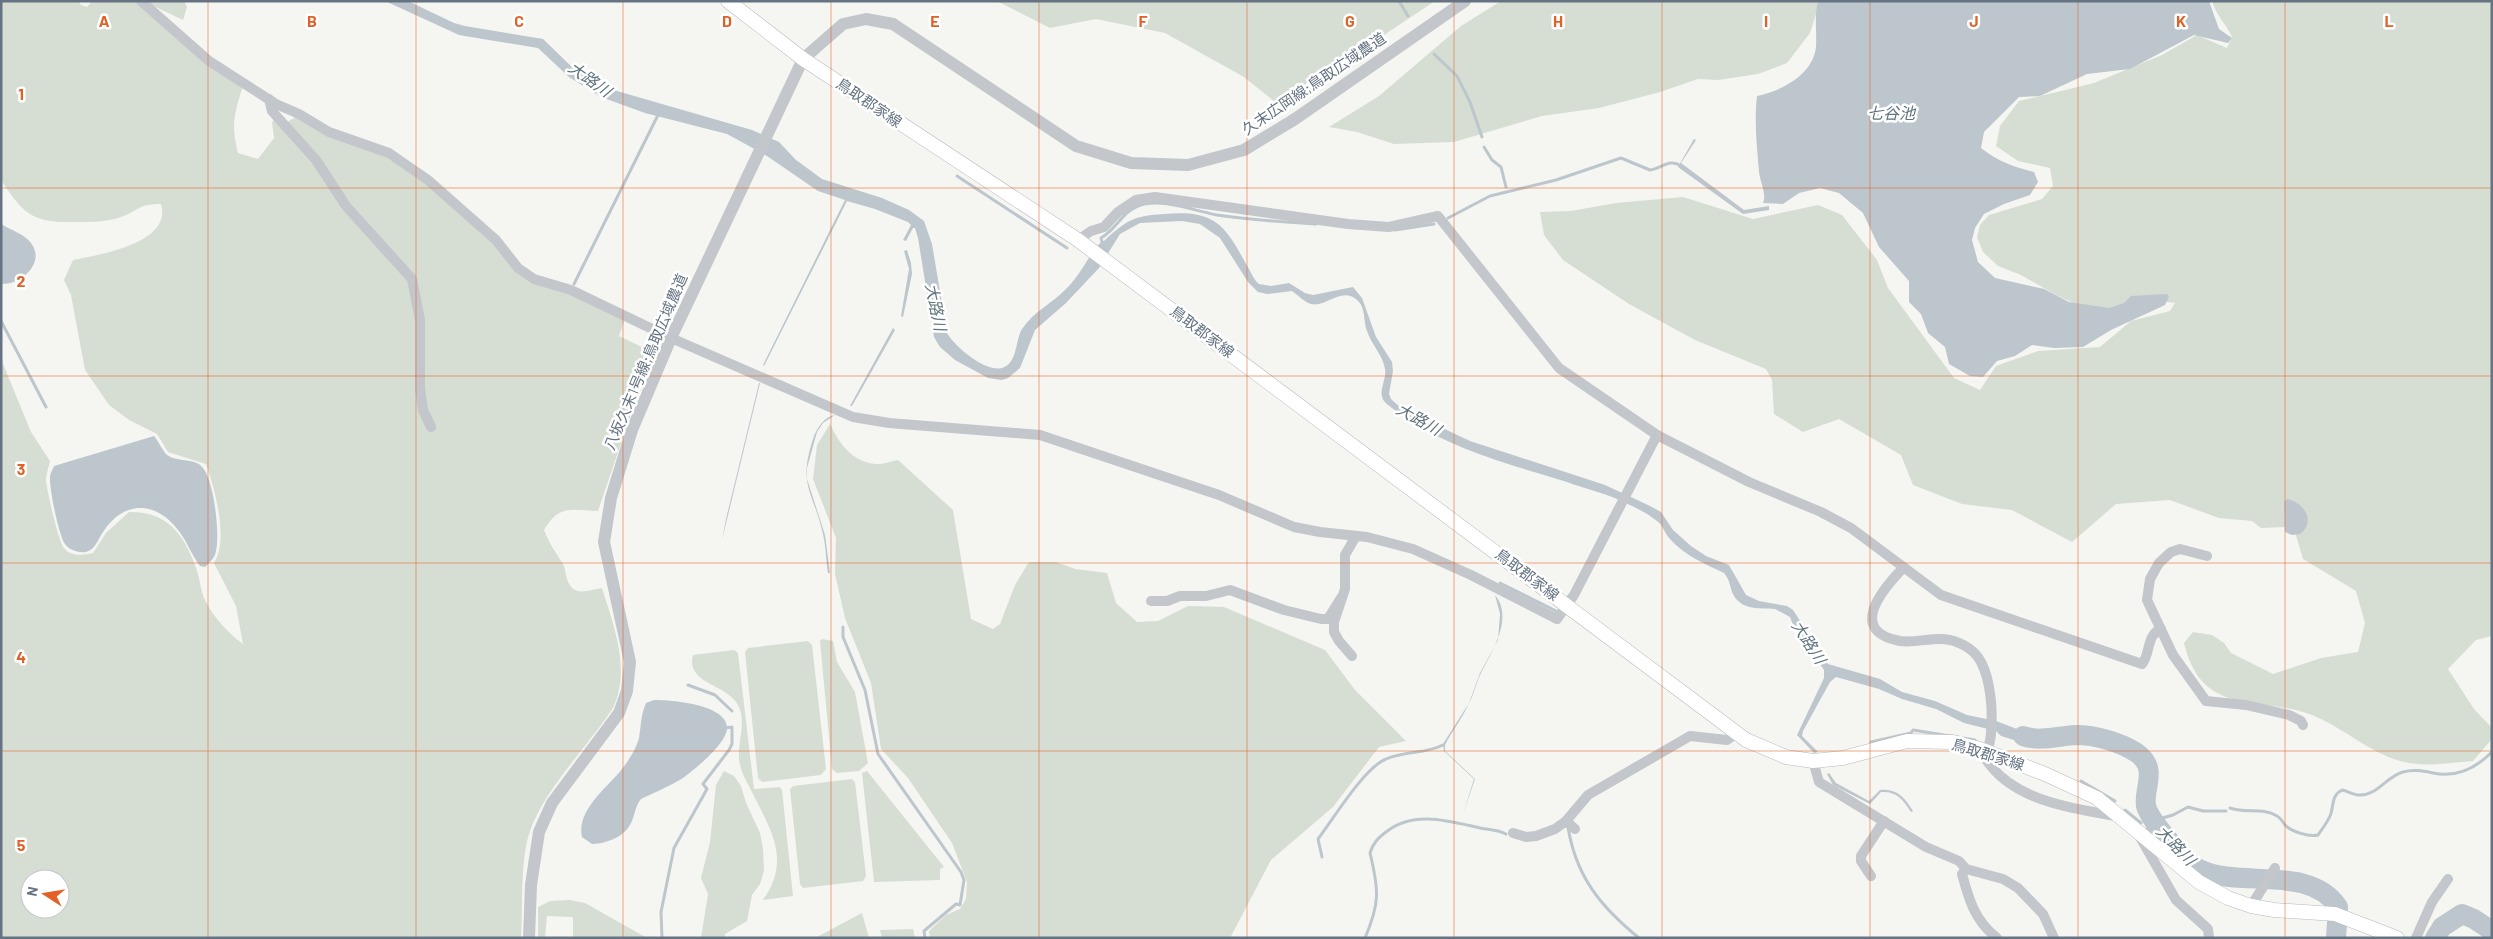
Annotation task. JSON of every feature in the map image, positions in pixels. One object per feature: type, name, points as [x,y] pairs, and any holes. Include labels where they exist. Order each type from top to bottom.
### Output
[{"type":"main road","name":"鳥取郡家線","points":[[728,1],[803,59],[1092,250],[1738,733],[1768,751],[1786,757],[1814,761],[1843,758],[1907,741],[1953,742],[1984,751],[2045,774],[2097,798],[2199,882],[2228,898],[2251,906],[2340,915],[2397,938]]},
{"type":"street","points":[[141,1],[209,61],[269,99],[329,132],[389,153],[420,175],[496,240],[518,268],[534,279],[571,290],[671,338],[853,417],[889,423],[1040,435],[1219,495],[1294,527],[1356,536],[1416,551],[1471,575],[1557,619],[1567,605],[1657,435]]},
{"type":"street","name":"久末広岡線;鳥取広域農道","points":[[803,59],[843,24],[866,19],[893,24],[1076,146],[1131,162],[1188,165],[1244,150],[1295,119],[1465,1]]},
{"type":"street","name":"八坂久末1号線;鳥取広域農道","points":[[529,938],[531,885],[539,832],[552,803],[619,713],[627,691],[630,662],[604,542],[611,498],[632,430],[671,338],[803,59]]},
{"type":"street","points":[[269,99],[272,110],[316,160],[346,206],[412,279],[420,320],[420,388],[423,410],[431,427]]},
{"type":"street","points":[[1078,240],[1091,231],[1104,226],[1118,212],[1136,200],[1155,197],[1357,225],[1389,227],[1438,216],[1559,368],[1657,435],[1749,482],[1821,512],[1851,528],[1941,595],[2136,663],[2144,662],[2152,637],[2161,629]]},
{"type":"street","points":[[1352,656],[1334,632],[1336,615],[1345,589],[1345,555],[1356,536]]},
{"type":"street","points":[[2207,556],[2180,549],[2171,552],[2159,563],[2150,578],[2147,600],[2173,655],[2206,700],[2246,705],[2277,712],[2301,721],[2303,725]]},
{"type":"street","points":[[1903,568],[1874,606],[1872,622],[1877,629],[1891,638],[1914,642],[1942,639],[1953,641],[1969,649],[1981,662],[1987,680],[1992,715],[1984,751],[1986,763],[2013,788],[2046,801],[2128,822],[2176,900],[2208,930],[2209,938]]},
{"type":"street","points":[[1151,601],[1167,601],[1180,596],[1206,596],[1230,590],[1284,610],[1321,619],[1328,618],[1341,598]]},
{"type":"street","points":[[1514,833],[1526,837],[1536,836],[1566,822],[1588,796],[1690,736],[1727,740],[1738,733]]},
{"type":"street","points":[[1814,761],[1820,782],[1926,847],[1959,860],[1966,869],[2003,879],[2018,888],[2043,914],[2054,938]]},
{"type":"street","points":[[1871,876],[1861,861],[1860,856],[1884,821]]},
{"type":"street","points":[[1566,822],[1576,829]]},
{"type":"street","points":[[2251,906],[2274,868]]},
{"type":"street","points":[[1966,869],[1962,874],[1972,907],[1984,927],[1997,938]]},
{"type":"street","points":[[2416,938],[2430,907],[2448,880]]},
{"type":"shaded area","points":[[1,1],[78,1],[81,5],[87,7],[92,1],[136,1],[243,86],[237,104],[234,127],[238,153],[258,159],[274,138],[272,122],[276,118],[407,276],[285,123],[298,116],[388,156],[407,167],[493,243],[516,269],[625,319],[619,336],[644,348],[650,358],[647,374],[632,411],[598,511],[567,510],[561,512],[555,516],[544,530],[564,565],[571,587],[580,591],[602,588],[616,633],[621,663],[621,678],[613,708],[545,800],[530,831],[523,869],[521,938],[1,938],[1,359],[31,432],[50,461],[46,478],[47,486],[56,526],[64,548],[74,554],[93,553],[106,533],[129,512],[153,515],[163,520],[179,534],[185,543],[195,565],[202,593],[213,614],[243,644],[236,606],[214,563],[220,541],[219,514],[206,464],[168,452],[157,434],[129,420],[109,405],[85,370],[71,295],[64,280],[73,260],[99,255],[131,245],[145,238],[156,228],[162,217],[161,204],[143,206],[121,217],[104,221],[61,222],[49,221],[31,215],[16,201],[1,180]],"holes":[[[411,281],[418,290],[425,408]]]},
{"type":"shaded area","points":[[143,1],[184,1],[187,7],[183,20]]},
{"type":"shaded area","points":[[997,1],[1435,1],[1351,57],[1275,102],[1244,77],[1165,33],[1096,19],[1050,28]]},
{"type":"shaded area","points":[[1501,1],[1820,1],[1810,33],[1787,63],[1758,74],[1718,80],[1698,79],[1660,92],[1599,108],[1542,116],[1454,142],[1394,144],[1357,132],[1329,127],[1379,96],[1461,26]]},
{"type":"shaded area","points":[[2212,1],[2492,1],[2492,636],[2476,640],[2448,669],[2474,709],[2492,728],[2492,739],[2473,761],[2415,764],[2397,760],[2376,751],[2312,715],[2292,709],[2234,700],[2218,693],[2204,683],[2192,667],[2184,643],[2193,632],[2212,635],[2224,643],[2231,653],[2273,674],[2321,658],[2358,652],[2365,623],[2356,591],[2303,559],[2295,532],[2285,527],[2261,528],[2252,521],[2219,518],[2170,500],[2116,504],[2072,542],[2012,510],[1962,504],[1913,485],[1901,455],[1839,419],[1803,432],[1774,414],[1772,380],[1766,369],[1695,340],[1629,304],[1563,260],[1544,235],[1540,212],[1571,211],[1616,203],[1683,197],[1753,219],[1818,205],[1842,215],[1877,260],[1888,288],[1954,378],[1980,390],[1996,366],[2038,351],[2100,347],[2131,321],[2170,311],[2175,303],[2153,300],[2127,312],[2091,311],[2054,294],[2021,275],[1998,266],[1983,252],[1977,237],[1980,225],[1989,215],[2042,199],[2053,186],[2050,168],[2018,161],[1996,146],[2000,126],[2019,101],[2094,83],[2162,55],[2197,35],[2227,48],[2232,37]]},
{"type":"shaded area","points":[[830,424],[837,438],[853,455],[875,464],[898,460],[953,510],[971,619],[993,629],[1000,624],[1015,585],[1029,562],[1056,562],[1075,569],[1107,573],[1116,603],[1137,622],[1158,621],[1188,606],[1224,607],[1325,650],[1355,690],[1406,741],[1379,747],[1333,807],[1271,860],[1230,938],[930,938],[929,931],[946,915],[960,909],[966,899],[967,882],[952,843],[908,778],[881,749],[871,683],[845,618],[835,574],[836,538],[813,479],[817,445]]},
{"type":"shaded area","points":[[822,639],[833,641],[837,662],[855,692],[868,763],[859,771],[837,773],[832,769],[820,641]]},
{"type":"shaded area","points":[[808,641],[812,645],[826,769],[821,775],[762,782],[758,778],[745,652],[748,648]]},
{"type":"shaded area","points":[[734,650],[738,653],[754,789],[780,787],[782,790],[793,896],[763,900],[772,885],[777,857],[771,831],[740,765],[741,712],[733,698],[701,678],[695,672],[692,665],[693,655]]},
{"type":"shaded area","points":[[724,771],[734,776],[741,786],[746,803],[760,833],[764,871],[760,884],[752,895],[747,921],[725,934],[725,938],[701,938],[708,894],[701,878],[710,842],[716,785]]},
{"type":"shaded area","points":[[867,771],[944,867],[940,869],[940,880],[874,882],[862,773]]},
{"type":"shaded area","points":[[852,779],[855,782],[866,876],[863,881],[803,888],[800,884],[790,789],[793,786]]},
{"type":"shaded area","points":[[570,900],[585,903],[647,938],[573,938],[573,917],[547,916],[545,938],[538,938],[538,907],[550,901]]},
{"type":"shaded area","points":[[862,913],[869,938],[815,938]]},
{"type":"shaded area","points":[[913,929],[915,938],[882,938],[880,930]]},
{"type":"water","points":[[385,1],[408,1],[454,23],[465,26],[543,39],[573,68],[595,82],[617,91],[752,130],[779,142],[796,160],[822,179],[882,198],[909,210],[924,221],[932,244],[947,333],[956,345],[979,363],[995,368],[1002,368],[1011,361],[1022,329],[1038,312],[1072,283],[1098,245],[1121,227],[1139,217],[1176,213],[1193,214],[1210,219],[1228,234],[1254,279],[1259,284],[1271,286],[1289,283],[1305,293],[1313,295],[1353,287],[1362,298],[1376,337],[1392,362],[1393,371],[1389,394],[1391,399],[1402,409],[1470,441],[1605,485],[1661,512],[1673,530],[1691,546],[1706,556],[1729,565],[1746,595],[1759,601],[1787,606],[1793,610],[1828,664],[1880,679],[1902,692],[1935,701],[1967,715],[1996,721],[2035,736],[2047,735],[2051,742],[2033,744],[2020,742],[2001,736],[1996,731],[1964,723],[1936,709],[1902,699],[1879,689],[1836,677],[1830,682],[1803,731],[1802,736],[1818,752],[1814,753],[1797,735],[1824,678],[1824,670],[1793,625],[1790,617],[1775,609],[1751,607],[1740,603],[1732,592],[1724,573],[1695,559],[1682,550],[1668,537],[1659,523],[1638,509],[1605,494],[1473,452],[1407,419],[1387,404],[1382,396],[1385,374],[1384,364],[1369,336],[1362,306],[1357,300],[1345,295],[1322,303],[1311,304],[1292,291],[1267,294],[1258,292],[1248,282],[1220,238],[1200,224],[1182,221],[1140,223],[1120,234],[1099,268],[1066,303],[1035,330],[1020,368],[1008,378],[1002,380],[988,378],[955,360],[940,347],[934,337],[915,228],[913,228],[906,241],[903,240],[911,225],[908,222],[875,209],[847,201],[764,366],[845,200],[818,191],[767,156],[727,134],[645,113],[601,97],[569,77],[538,48],[459,35]]},
{"type":"water","name":"七谷池","points":[[1818,1],[2209,1],[2219,29],[2232,38],[2228,43],[2194,35],[2130,69],[2087,74],[2040,96],[2019,97],[1984,132],[1981,148],[1993,157],[2006,163],[2034,172],[2038,182],[2030,195],[2004,204],[1984,214],[1975,228],[1972,240],[1978,262],[1995,278],[2044,289],[2069,302],[2109,308],[2124,303],[2131,296],[2167,294],[2169,297],[2165,305],[2111,330],[2083,347],[2054,348],[2032,345],[2015,356],[1997,361],[1983,377],[1970,376],[1949,364],[1945,347],[1928,333],[1921,314],[1909,302],[1909,281],[1879,247],[1863,213],[1839,193],[1820,188],[1799,193],[1783,204],[1763,203],[1764,192],[1759,172],[1756,134],[1757,96],[1785,86],[1809,66],[1814,57],[1816,47]]},
{"type":"water","points":[[1694,139],[1696,140],[1681,163],[1744,210],[1769,206],[1769,210],[1743,214],[1678,167]]},
{"type":"water","points":[[1,224],[31,243],[35,251],[35,258],[33,265],[23,277],[16,281],[1,284]]},
{"type":"water","points":[[907,250],[912,274],[903,317],[901,316],[909,269],[904,251]]},
{"type":"water","points":[[893,328],[895,330],[852,406],[850,406]]},
{"type":"water","points":[[760,383],[722,540],[726,519]]},
{"type":"water","points":[[835,415],[823,423],[817,432],[807,468],[814,436],[825,420]]},
{"type":"water","points":[[154,436],[167,455],[176,459],[196,462],[207,475],[215,508],[217,543],[215,556],[205,567],[200,566],[181,534],[169,520],[149,509],[139,508],[120,514],[111,522],[94,547],[89,551],[72,549],[63,540],[55,512],[50,482],[54,466]]},
{"type":"water","points":[[807,479],[825,535],[830,573],[828,573],[823,534]]},
{"type":"water","points":[[2287,499],[2303,508],[2308,518],[2305,529],[2300,534],[2292,535],[2285,532],[2284,502]]},
{"type":"water","points":[[1495,595],[1500,604],[1502,614],[1502,624],[1498,637],[1500,614]]},
{"type":"water","points":[[1494,647],[1479,677],[1472,697],[1466,710],[1445,745],[1445,751],[1475,779],[1463,814],[1474,779],[1444,751],[1443,744],[1469,703],[1480,673]]},
{"type":"water","points":[[654,700],[684,702],[707,708],[717,713],[724,719],[727,726],[723,740],[703,762],[683,778],[641,799],[625,832],[612,840],[592,844],[582,837],[581,827],[588,808],[622,769],[632,754],[639,738],[646,703]]},
{"type":"water","points":[[1829,773],[1836,783],[1869,801],[1880,790],[1896,792],[1904,798],[1913,811],[1911,812],[1895,794],[1886,792],[1881,792],[1870,804],[1833,785],[1827,774]]},
{"type":"waterway","points":[[1399,1],[1408,16]]},
{"type":"waterway","points":[[1434,54],[1457,76],[1470,102],[1482,137]]},
{"type":"waterway","points":[[574,284],[659,113]]},
{"type":"waterway","points":[[1484,147],[1492,160],[1501,167],[1506,187]]},
{"type":"waterway","points":[[1448,218],[1490,196],[1556,180],[1621,158],[1650,170],[1670,163],[1681,166]]},
{"type":"waterway","points":[[957,176],[1067,248]]},
{"type":"waterway","points":[[1103,246],[1101,238],[1128,212],[1138,206],[1147,204],[1167,204],[1229,217],[1316,224]]},
{"type":"waterway","points":[[1395,230],[1434,224]]},
{"type":"waterway","points":[[1,321],[46,407]]},
{"type":"waterway","points":[[1500,583],[1556,611]]},
{"type":"waterway","points":[[843,627],[843,637],[865,690],[878,754],[961,872],[964,880],[960,905],[956,904],[924,931],[925,938]]},
{"type":"waterway","points":[[688,685],[715,695],[732,711]]},
{"type":"waterway","points":[[662,938],[661,912],[674,848],[707,789],[703,784],[732,744],[732,727],[725,728]]},
{"type":"waterway","points":[[1871,742],[1911,733],[1913,730],[1975,740]]},
{"type":"waterway","name":"大路川","points":[[2023,736],[2042,739],[2076,735],[2091,736],[2115,742],[2137,753],[2144,759],[2149,772],[2146,799],[2149,813],[2161,831],[2193,865],[2215,875],[2292,881],[2310,886],[2326,894],[2338,907],[2336,938]]},
{"type":"waterway","points":[[1322,857],[1318,839],[1368,772],[1377,764],[1393,756],[1429,750],[1443,745]]},
{"type":"waterway","points":[[2230,808],[2242,811],[2271,813],[2296,832],[2305,835],[2318,835],[2330,816],[2336,795],[2342,790],[2357,795],[2366,794],[2377,789],[2397,774],[2407,771],[2441,774],[2465,771],[2479,763],[2492,752]]},
{"type":"waterway","points":[[2081,781],[2115,801]]},
{"type":"waterway","points":[[2159,819],[2173,815],[2188,807],[2203,811],[2226,811]]},
{"type":"waterway","points":[[2125,810],[2141,823]]},
{"type":"waterway","points":[[1365,938],[1376,905],[1375,877],[1370,853],[1376,841],[1386,832],[1396,825],[1407,821],[1430,819],[1499,831],[1506,834]]},
{"type":"waterway","points":[[1568,827],[1577,861],[1592,890],[1613,915],[1639,938]]},
{"type":"waterway","points":[[2147,829],[2180,858]]},
{"type":"waterway","name":"大路川","points":[[2435,938],[2442,927],[2462,914],[2474,919],[2492,931]]}]
